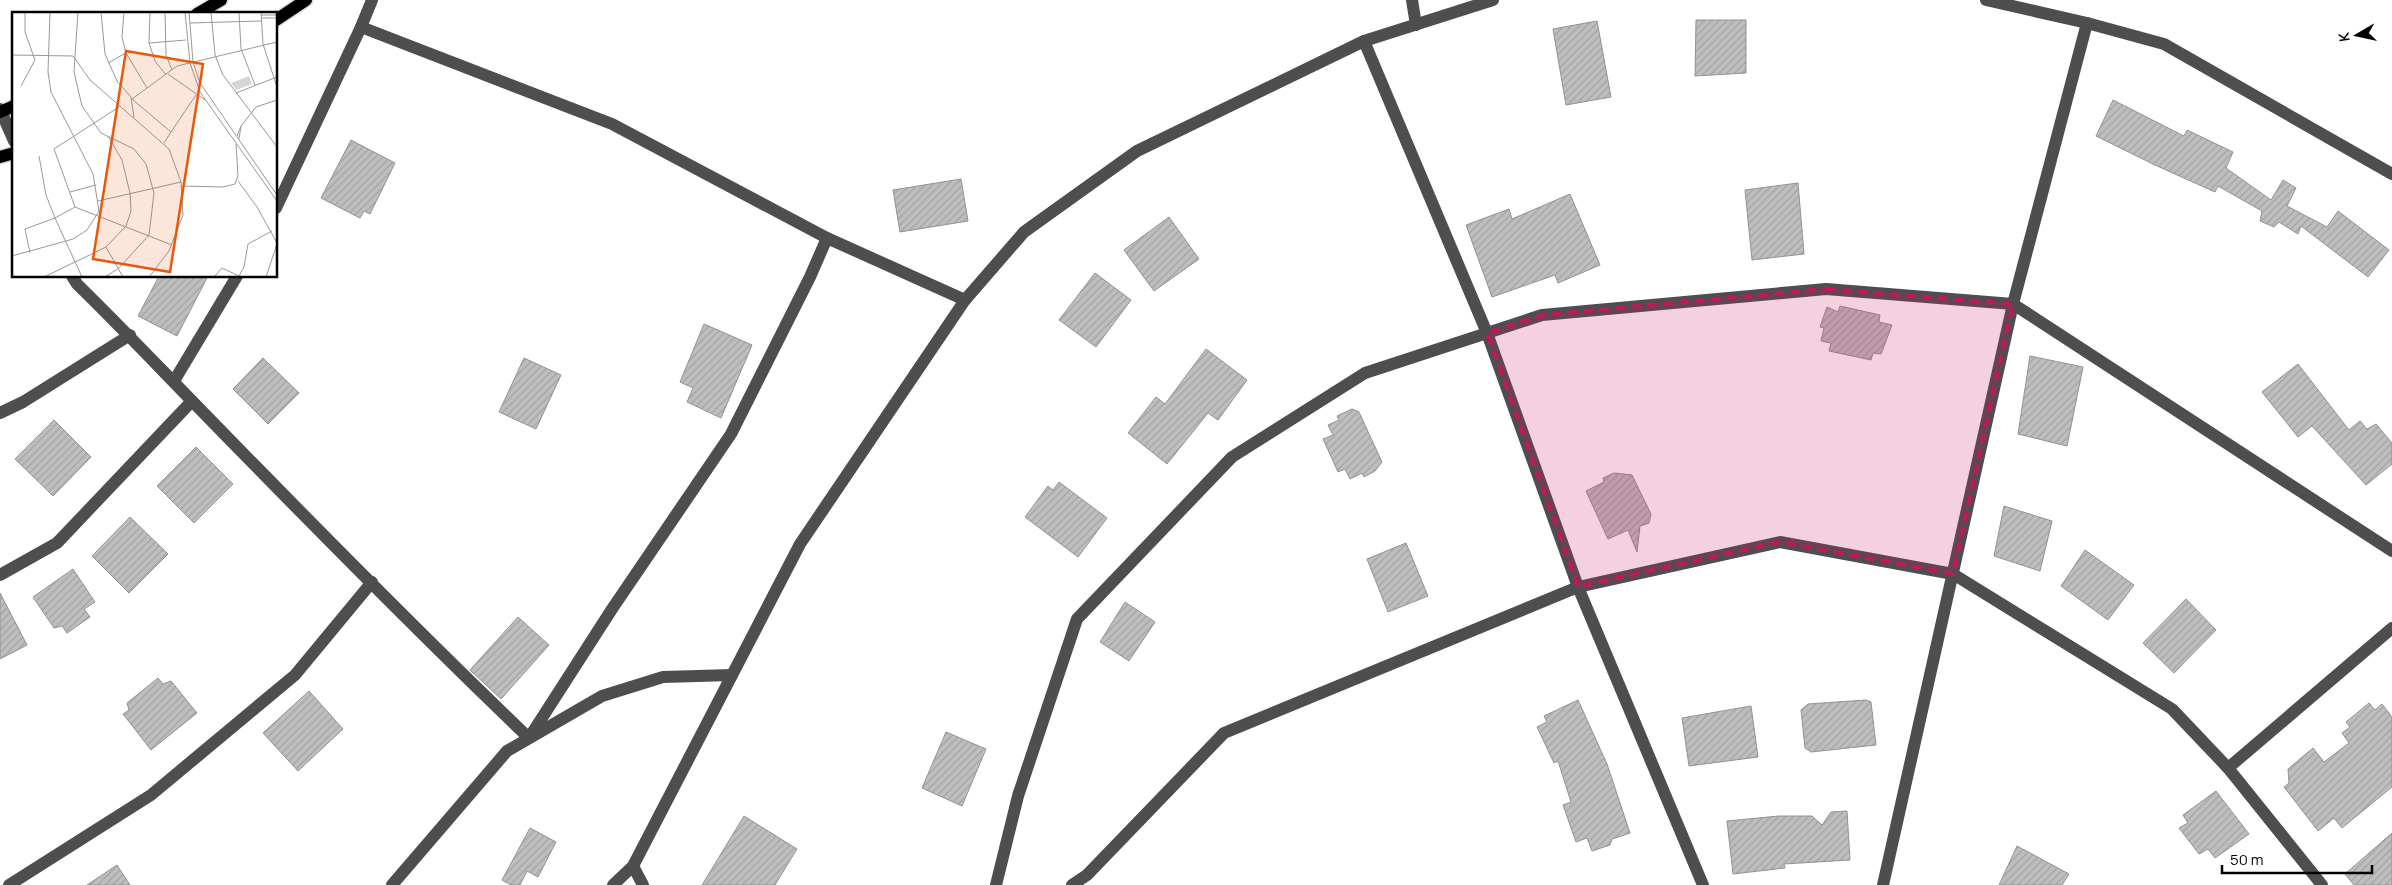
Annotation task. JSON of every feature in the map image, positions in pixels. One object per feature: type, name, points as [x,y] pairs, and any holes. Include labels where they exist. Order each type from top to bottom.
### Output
[{"type":"main road","points":[[201,12],[222,0]]},
{"type":"main road","points":[[278,19],[306,0]]},
{"type":"main road","points":[[0,111],[12,107]]},
{"type":"street","points":[[278,204],[372,0]]},
{"type":"street","points":[[1412,0],[1416,25]]},
{"type":"street","points":[[613,885],[633,866],[800,544],[965,300],[1024,232],[1137,151],[1364,41],[1492,0]]},
{"type":"street","points":[[1986,0],[2087,23],[2164,44],[2392,174]]},
{"type":"street","points":[[1883,885],[2014,304],[2087,23]]},
{"type":"street","points":[[361,27],[612,124],[827,238],[965,300]]},
{"type":"street","points":[[1364,41],[1487,333],[1578,587],[1703,885]]},
{"type":"street","points":[[0,111],[12,137]]},
{"type":"street","points":[[529,738],[612,609],[731,434],[810,278],[827,238]]},
{"type":"street","points":[[73,278],[77,284],[130,335],[372,582],[529,738]]},
{"type":"street","points":[[174,381],[236,278]]},
{"type":"street","points":[[996,885],[1018,796],[1077,619],[1232,457],[1365,373],[1542,315],[1826,288],[2014,304],[2392,551]]},
{"type":"street","points":[[0,412],[24,402],[130,335]]},
{"type":"street","points":[[0,575],[56,542],[192,400]]},
{"type":"street","points":[[1072,885],[1087,875],[1224,733],[1578,587],[1780,542],[1953,574],[2172,709],[2228,768],[2322,885]]},
{"type":"street","points":[[14,884],[151,795],[295,675],[372,582]]},
{"type":"street","points":[[2228,768],[2392,628]]},
{"type":"street","points":[[392,885],[507,751],[602,696],[663,677],[732,675]]},
{"type":"street","points":[[633,866],[643,885]]},
{"type":"highlighted area","points":[[1826,289],[2013,304],[1953,574],[1780,542],[1578,587],[1487,333],[1542,315]]},
{"type":"building","points":[[1696,20],[1746,20],[1746,73],[1695,76]]},
{"type":"building","points":[[1597,21],[1611,97],[1566,105],[1553,29]]},
{"type":"building","points":[[2113,100],[2184,136],[2187,130],[2233,152],[2226,168],[2271,200],[2283,180],[2296,188],[2287,206],[2327,227],[2338,211],[2389,250],[2368,277],[2301,226],[2298,234],[2279,222],[2274,227],[2260,221],[2262,211],[2218,186],[2215,192],[2096,136]]},
{"type":"building","points":[[351,140],[395,163],[370,214],[364,211],[360,218],[321,198]]},
{"type":"building","points":[[961,179],[968,221],[900,232],[893,190]]},
{"type":"building","points":[[1798,183],[1804,254],[1752,260],[1745,190]]},
{"type":"building","points":[[1570,194],[1600,265],[1558,283],[1555,275],[1492,297],[1466,225],[1509,209],[1512,219]]},
{"type":"building","points":[[1169,217],[1199,259],[1154,291],[1124,250]]},
{"type":"building","points":[[1095,273],[1131,300],[1096,347],[1059,320]]},
{"type":"building","points":[[158,278],[207,278],[177,336],[138,316]]},
{"type":"building","points":[[1840,306],[1880,315],[1879,322],[1892,325],[1881,354],[1873,353],[1871,360],[1829,351],[1831,343],[1821,341],[1824,328],[1820,327],[1827,307],[1838,312]]},
{"type":"building","points":[[704,324],[752,345],[721,418],[687,402],[693,388],[680,382]]},
{"type":"building","points":[[1206,349],[1247,380],[1218,420],[1208,413],[1167,464],[1128,433],[1156,397],[1165,404]]},
{"type":"building","points":[[2030,356],[2083,367],[2067,446],[2018,434]]},
{"type":"building","points":[[263,358],[299,393],[268,424],[233,389]]},
{"type":"building","points":[[524,358],[561,375],[536,429],[499,412]]},
{"type":"building","points":[[2298,364],[2349,430],[2360,421],[2367,429],[2376,424],[2392,443],[2392,464],[2366,485],[2312,426],[2298,437],[2262,392]]},
{"type":"building","points":[[1352,409],[1359,412],[1382,462],[1375,471],[1364,477],[1362,473],[1350,479],[1345,469],[1338,472],[1323,439],[1333,435],[1328,425],[1339,420],[1337,416]]},
{"type":"building","points":[[54,420],[91,457],[53,496],[15,459]]},
{"type":"building","points":[[196,447],[233,484],[194,523],[157,486]]},
{"type":"building","points":[[1614,473],[1632,475],[1651,514],[1649,523],[1640,526],[1637,552],[1628,530],[1608,539],[1586,491],[1604,482],[1603,478]]},
{"type":"building","points":[[1059,482],[1107,518],[1078,557],[1025,517],[1048,486],[1053,490]]},
{"type":"building","points":[[2004,506],[2052,521],[2040,571],[1994,556]]},
{"type":"building","points":[[130,517],[168,554],[129,593],[92,556]]},
{"type":"building","points":[[1406,543],[1428,596],[1388,612],[1367,559]]},
{"type":"building","points":[[2085,550],[2134,585],[2108,620],[2061,586]]},
{"type":"building","points":[[73,569],[95,602],[84,609],[90,617],[67,633],[62,626],[54,628],[33,597]]},
{"type":"building","points":[[0,593],[27,645],[0,659]]},
{"type":"building","points":[[2186,599],[2216,630],[2174,673],[2143,643]]},
{"type":"building","points":[[1125,602],[1155,622],[1129,661],[1100,642]]},
{"type":"building","points":[[518,617],[549,645],[501,699],[470,670]]},
{"type":"building","points":[[158,678],[163,684],[171,681],[197,713],[151,750],[123,714],[129,710],[127,703]]},
{"type":"building","points":[[309,691],[343,729],[298,771],[263,733]]},
{"type":"building","points":[[1578,700],[1607,764],[1630,833],[1612,839],[1610,845],[1592,851],[1587,838],[1576,842],[1563,805],[1571,802],[1558,761],[1554,763],[1537,727],[1547,722],[1544,716]]},
{"type":"building","points":[[1866,700],[1871,702],[1876,745],[1811,752],[1805,748],[1801,710],[1808,704]]},
{"type":"building","points":[[2369,703],[2375,710],[2382,704],[2392,717],[2392,787],[2342,828],[2334,818],[2318,831],[2284,787],[2289,783],[2288,769],[2313,748],[2324,762],[2349,743],[2342,733],[2350,727],[2346,722]]},
{"type":"building","points":[[1751,706],[1758,757],[1689,766],[1682,718]]},
{"type":"building","points":[[946,732],[986,749],[962,806],[922,788]]},
{"type":"building","points":[[2216,791],[2249,834],[2215,858],[2208,849],[2199,854],[2179,828],[2188,823],[2183,815]]},
{"type":"building","points":[[1847,811],[1850,860],[1784,864],[1785,868],[1733,874],[1727,821],[1779,816],[1812,816],[1822,825],[1831,812]]},
{"type":"building","points":[[744,816],[797,849],[775,885],[702,885]]},
{"type":"building","points":[[530,828],[556,842],[538,877],[527,871],[520,885],[511,885],[502,880]]},
{"type":"building","points":[[2392,833],[2392,885],[2354,885],[2345,874]]},
{"type":"building","points":[[2017,846],[2069,874],[2062,885],[1999,885]]},
{"type":"building","points":[[117,865],[130,885],[87,885]]}]
